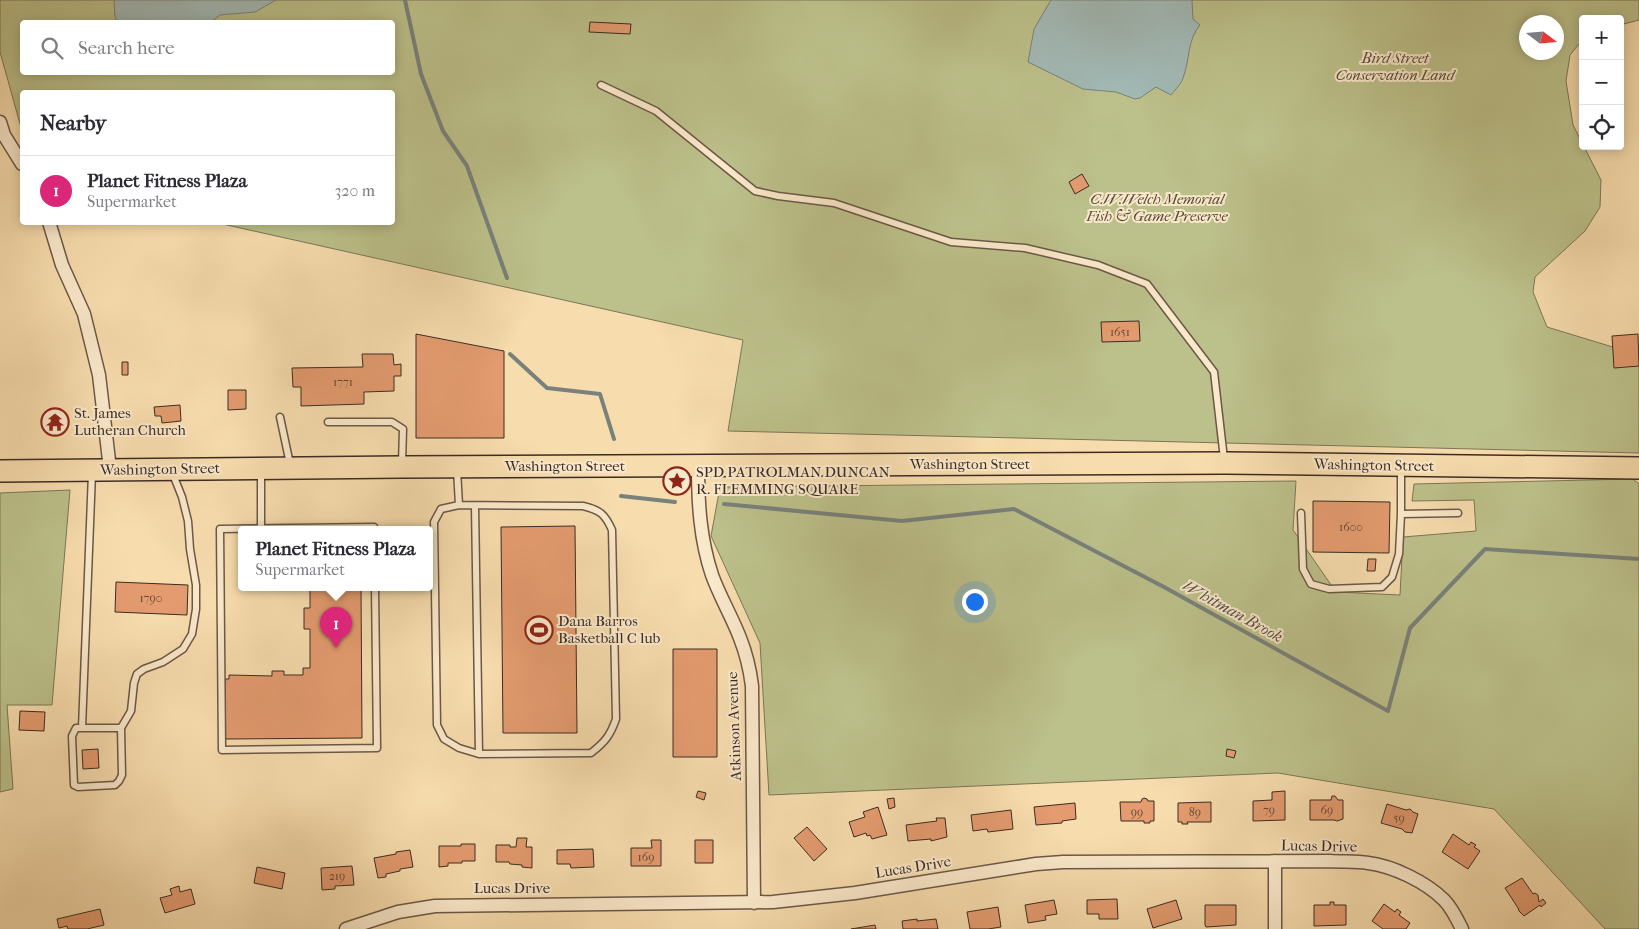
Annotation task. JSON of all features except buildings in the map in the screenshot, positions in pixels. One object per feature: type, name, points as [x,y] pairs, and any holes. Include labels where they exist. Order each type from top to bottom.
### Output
[{"type":"main road","name":"Washington Street","points":[[0,471],[457,466],[1225,463],[1639,468]]},
{"type":"street","points":[[0,122],[2,135],[20,161]]},
{"type":"street","points":[[50,225],[62,265],[84,314],[99,375],[101,470]]},
{"type":"street","name":"Atkinson Avenue","points":[[698,466],[698,494],[705,552],[713,577],[741,639],[752,686],[754,903]]},
{"type":"street","points":[[1275,861],[1275,929]]},
{"type":"street","name":"Lucas Drive","points":[[346,929],[398,912],[417,908],[444,906],[754,903],[797,900],[1063,862],[1275,861],[1369,863],[1391,869],[1408,876],[1443,899],[1456,916],[1462,929]]},
{"type":"lane","points":[[601,85],[656,112],[755,191],[834,203],[951,242],[1025,248],[1098,265],[1147,284],[1214,372],[1225,463]]},
{"type":"lane","points":[[280,418],[291,468]]},
{"type":"lane","points":[[328,422],[392,422],[403,429],[402,467]]},
{"type":"lane","points":[[1301,514],[1303,569],[1312,584],[1329,589],[1382,587],[1392,577],[1398,554],[1401,514],[1401,465]]},
{"type":"lane","points":[[457,466],[459,505]]},
{"type":"lane","points":[[261,468],[261,526]]},
{"type":"lane","points":[[121,728],[76,728],[72,736],[74,784],[78,787],[115,785],[119,781],[122,775],[121,728],[131,711],[134,683],[137,674],[183,649],[192,634],[196,609],[196,585],[190,549],[188,520],[182,497],[170,469]]},
{"type":"lane","points":[[82,728],[101,470]]},
{"type":"lane","points":[[459,505],[475,506],[582,506],[596,509],[607,518],[612,530],[616,719],[611,734],[591,753],[479,754],[459,748],[444,739],[437,725],[434,522],[441,509],[459,505]]},
{"type":"lane","points":[[475,506],[479,754]]},
{"type":"lane","points":[[1401,514],[1458,513]]},
{"type":"lane","points":[[238,529],[220,529],[222,750],[377,748],[375,591]]},
{"type":"green space","name":"C.W.Welch Memorial Fish & Game Preserve","points":[[0,0],[1639,0],[1639,20],[1624,24],[1624,15],[1579,15],[1579,44],[1570,55],[1566,81],[1573,125],[1579,137],[1579,150],[1586,150],[1601,180],[1600,207],[1585,231],[1535,277],[1533,292],[1547,327],[1639,355],[1639,453],[728,431],[743,340],[227,225],[395,225],[395,90],[20,90],[20,124],[0,52]]},
{"type":"green space","points":[[1633,479],[1639,484],[1639,929],[1605,929],[1494,809],[1278,773],[769,795],[760,643],[711,536],[720,487],[1296,481],[1293,530],[1336,592],[1400,595],[1403,537],[1476,531],[1474,500],[1412,501],[1414,484]]},
{"type":"green space","points":[[70,490],[52,705],[7,705],[13,789],[0,792],[0,493]]},
{"type":"water","points":[[114,0],[276,0],[255,12],[220,15],[214,20],[116,20]]},
{"type":"water","points":[[1051,0],[1192,0],[1193,19],[1200,25],[1193,37],[1181,82],[1171,95],[1156,87],[1140,98],[1135,99],[1116,92],[1083,89],[1028,62],[1034,29]]},
{"type":"waterway","name":"Whitman Brook","points":[[405,0],[421,74],[443,131],[467,166],[507,278]]},
{"type":"waterway","name":"Whitman Brook","points":[[510,354],[547,388],[600,394],[614,439]]},
{"type":"waterway","name":"Whitman Brook","points":[[621,496],[675,502]]},
{"type":"waterway","name":"Whitman Brook","points":[[724,504],[902,521],[1014,509],[1164,587],[1388,711],[1410,628],[1485,549],[1639,559]]},
{"type":"place","name":"St. James Lutheran Church","points":[[55,422]]},
{"type":"place","name":"SPD PATROLMAN DUNCAN R. FLEMMING SQUARE","points":[[677,481]]},
{"type":"place","name":"Dana Barros Basketball C lub","points":[[539,630]]},
{"type":"place","name":"Planet Fitness Plaza","points":[[336,648]]},
{"type":"park label","name":"Bird Street Conservation Land","points":[[1395,66]]}]
